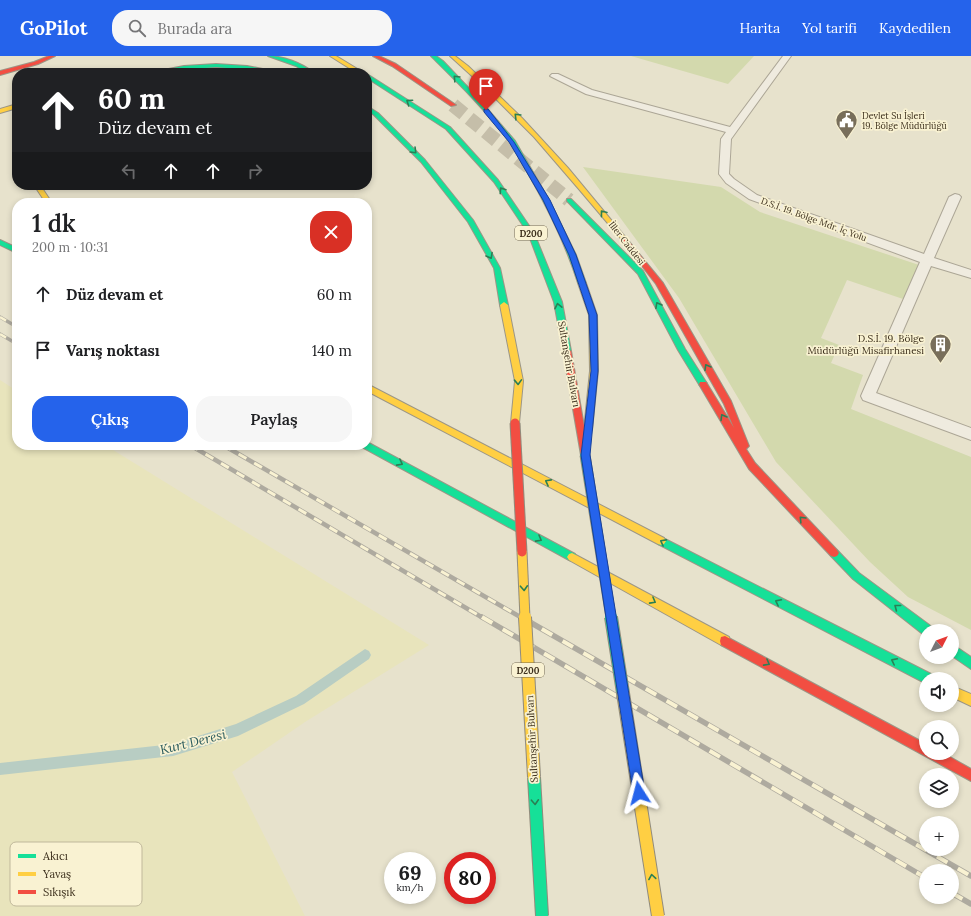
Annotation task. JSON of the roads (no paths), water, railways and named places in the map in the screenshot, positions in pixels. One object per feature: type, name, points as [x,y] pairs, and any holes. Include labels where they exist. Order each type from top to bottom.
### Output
[{"type":"main road","points":[[18,68],[53,56]]},
{"type":"main road","points":[[270,56],[303,68]]},
{"type":"main road","points":[[332,56],[353,68]]},
{"type":"main road","points":[[375,56],[394,65],[453,105]]},
{"type":"main road","points":[[432,56],[441,62],[477,100],[512,142],[546,200],[573,255],[593,315],[594,371],[586,455]]},
{"type":"main road","name":"İller Caddesi","points":[[452,56],[467,67],[526,125],[588,194],[659,283],[728,403],[752,466]]},
{"type":"main road","points":[[177,68],[221,64],[261,68]]},
{"type":"main road","points":[[0,73],[12,70]]},
{"type":"main road","name":"Sultanşehir Bulvarı","points":[[372,79],[448,128],[496,181],[531,233],[558,302],[586,455],[658,916]]},
{"type":"main road","points":[[0,111],[12,107]]},
{"type":"main road","name":"Sultanşehir Bulvarı","points":[[372,111],[424,161],[471,221],[497,268],[519,381],[515,423],[542,916]]},
{"type":"main road","points":[[372,119],[395,132]]},
{"type":"main road","points":[[569,200],[641,273],[682,350],[752,466],[856,576],[919,624]]},
{"type":"main road","points":[[0,242],[12,249]]},
{"type":"main road","points":[[372,390],[762,594],[919,674]]},
{"type":"main road","points":[[372,449],[919,746]]},
{"type":"main road","points":[[959,655],[971,664]]},
{"type":"main road","points":[[959,694],[971,700]]},
{"type":"main road","points":[[944,760],[971,775]]},
{"type":"lane","name":"D.S.İ. 19. Bölge Mdr. İç Yolu","points":[[787,56],[726,139],[724,174],[730,181],[753,198],[926,260],[971,274]]},
{"type":"lane","points":[[555,76],[590,92],[732,131]]},
{"type":"lane","points":[[955,197],[926,260],[868,396],[971,434]]},
{"type":"waterway","name":"Kurt Deresi","points":[[0,769],[173,750],[238,730],[300,700],[365,655]]},
{"type":"tunnel","points":[[453,105],[569,200]]},
{"type":"railway","points":[[0,317],[12,324]]},
{"type":"railway","points":[[0,334],[12,341]]},
{"type":"railway","points":[[198,450],[483,618]]},
{"type":"railway","points":[[232,450],[522,618]]},
{"type":"railway","points":[[482,617],[919,874]]},
{"type":"railway","points":[[521,617],[971,876]]},
{"type":"railway","points":[[959,897],[971,904]]},
{"type":"place","name":"Devlet Su İşleri 19. Bölge Müdürlüğü","points":[[847,140]]},
{"type":"place","name":"D.S.İ. 19. Bölge Müdürlüğü Misafirhanesi","points":[[940,364]]}]
